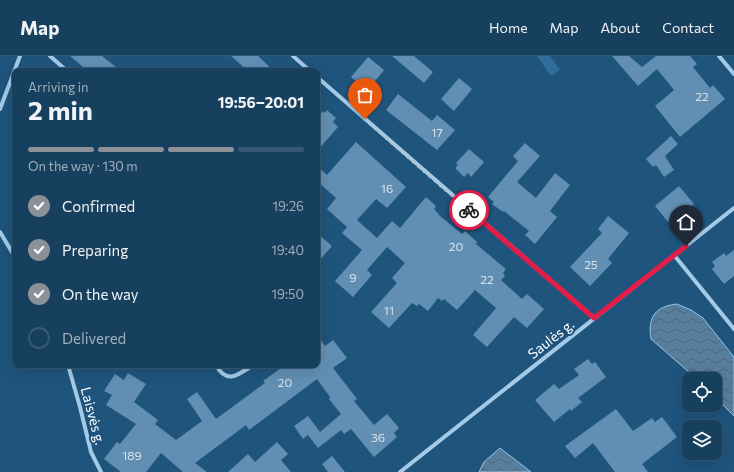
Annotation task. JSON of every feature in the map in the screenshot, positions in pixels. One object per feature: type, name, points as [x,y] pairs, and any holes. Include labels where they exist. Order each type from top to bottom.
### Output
[{"type":"street","points":[[15,68],[20,56]]},
{"type":"street","points":[[50,56],[64,68]]},
{"type":"street","points":[[293,56],[307,68]]},
{"type":"street","points":[[719,56],[734,74]]},
{"type":"street","points":[[0,109],[12,77]]},
{"type":"street","points":[[320,80],[594,318]]},
{"type":"street","name":"Saulės g.","points":[[400,472],[734,208]]},
{"type":"street","points":[[0,232],[12,252]]},
{"type":"street","points":[[674,255],[734,329]]},
{"type":"street","name":"Laisvės g.","points":[[69,368],[91,452],[101,472]]},
{"type":"street","points":[[218,368],[223,375],[228,377],[238,374],[248,368]]},
{"type":"green space","points":[[537,56],[550,56],[560,70],[551,76]]},
{"type":"water","points":[[677,304],[691,310],[703,318],[734,357],[734,416],[722,404],[722,372],[689,372],[651,339],[650,325],[652,319],[658,310]]},
{"type":"water","points":[[500,448],[531,472],[479,472],[484,462]]},
{"type":"building","points":[[70,56],[102,56],[117,68],[84,68]]},
{"type":"building","points":[[231,56],[258,56],[271,68],[245,68]]},
{"type":"building","points":[[392,56],[414,56],[433,72],[424,83]]},
{"type":"building","points":[[612,56],[629,56],[642,67],[656,56],[690,56],[697,64],[693,67],[710,88],[713,85],[725,99],[680,137],[655,106],[674,90],[657,69],[638,86]]},
{"type":"building","points":[[368,57],[384,70],[367,91],[351,77]]},
{"type":"building","points":[[459,78],[472,89],[454,111],[441,99]]},
{"type":"building","points":[[398,94],[432,121],[437,115],[455,130],[437,150],[386,110]]},
{"type":"building","points":[[327,110],[336,118],[333,122],[338,127],[320,148],[320,115],[323,111],[325,113]]},
{"type":"building","points":[[671,136],[678,144],[665,156],[674,170],[664,177],[656,165],[653,167],[646,159]]},
{"type":"building","points":[[356,142],[406,187],[387,208],[376,199],[357,220],[377,238],[392,221],[400,228],[426,197],[436,206],[434,209],[440,216],[462,234],[465,231],[477,242],[476,244],[506,269],[503,273],[505,276],[501,280],[522,299],[527,294],[544,309],[527,328],[514,317],[487,347],[473,335],[496,308],[475,290],[457,310],[444,299],[442,301],[438,298],[428,311],[419,304],[417,306],[412,303],[389,328],[371,312],[397,283],[392,278],[405,263],[387,247],[367,270],[372,275],[353,297],[335,281],[362,250],[342,233],[347,227],[327,209],[336,198],[320,184],[320,169],[327,175]]},
{"type":"building","points":[[525,143],[540,156],[517,182],[536,198],[555,173],[570,185],[550,211],[557,217],[535,244],[525,235],[529,231],[504,211],[503,212],[492,204],[494,202],[488,197],[518,161],[513,156]]},
{"type":"building","points":[[469,149],[484,162],[471,177],[468,173],[464,177],[455,168],[458,165],[456,163]]},
{"type":"building","points":[[679,186],[694,204],[679,217],[678,214],[668,222],[655,206]]},
{"type":"building","points":[[608,216],[629,233],[608,259],[612,263],[590,286],[570,267],[602,233],[598,229]]},
{"type":"building","points":[[320,236],[332,246],[320,260]]},
{"type":"building","points":[[734,250],[734,276],[724,284],[712,269],[715,266],[712,262],[724,253],[726,256]]},
{"type":"building","points":[[320,339],[325,346],[333,340],[347,358],[333,368],[357,399],[354,401],[374,425],[387,414],[399,428],[394,433],[397,437],[374,457],[351,429],[344,434],[341,430],[318,448],[308,435],[303,439],[294,426],[308,416],[320,432],[341,414],[329,399],[330,397],[317,379],[249,430],[246,425],[195,463],[207,472],[183,472],[161,453],[146,472],[121,472],[104,459],[117,442],[120,444],[136,424],[106,405],[112,395],[104,391],[115,374],[124,380],[128,373],[146,384],[134,402],[158,420],[155,424],[176,440],[202,421],[187,399],[197,392],[216,419],[265,383],[263,381],[281,368],[320,368]]},
{"type":"building","points":[[588,359],[592,364],[595,362],[606,377],[578,398],[582,402],[571,411],[570,409],[554,422],[535,400],[554,384],[559,389],[579,375],[574,369]]},
{"type":"building","points":[[616,409],[633,431],[652,418],[655,422],[662,417],[677,437],[642,464],[648,472],[615,472],[593,443],[575,458],[565,446]]},
{"type":"building","points":[[277,442],[288,454],[281,460],[291,472],[228,472],[248,454],[255,462]]},
{"type":"building","points":[[332,456],[345,472],[328,472],[322,464]]},
{"type":"way so far","points":[[365,119],[469,210]]},
{"type":"route","points":[[469,210],[594,318],[686,246]]}]
